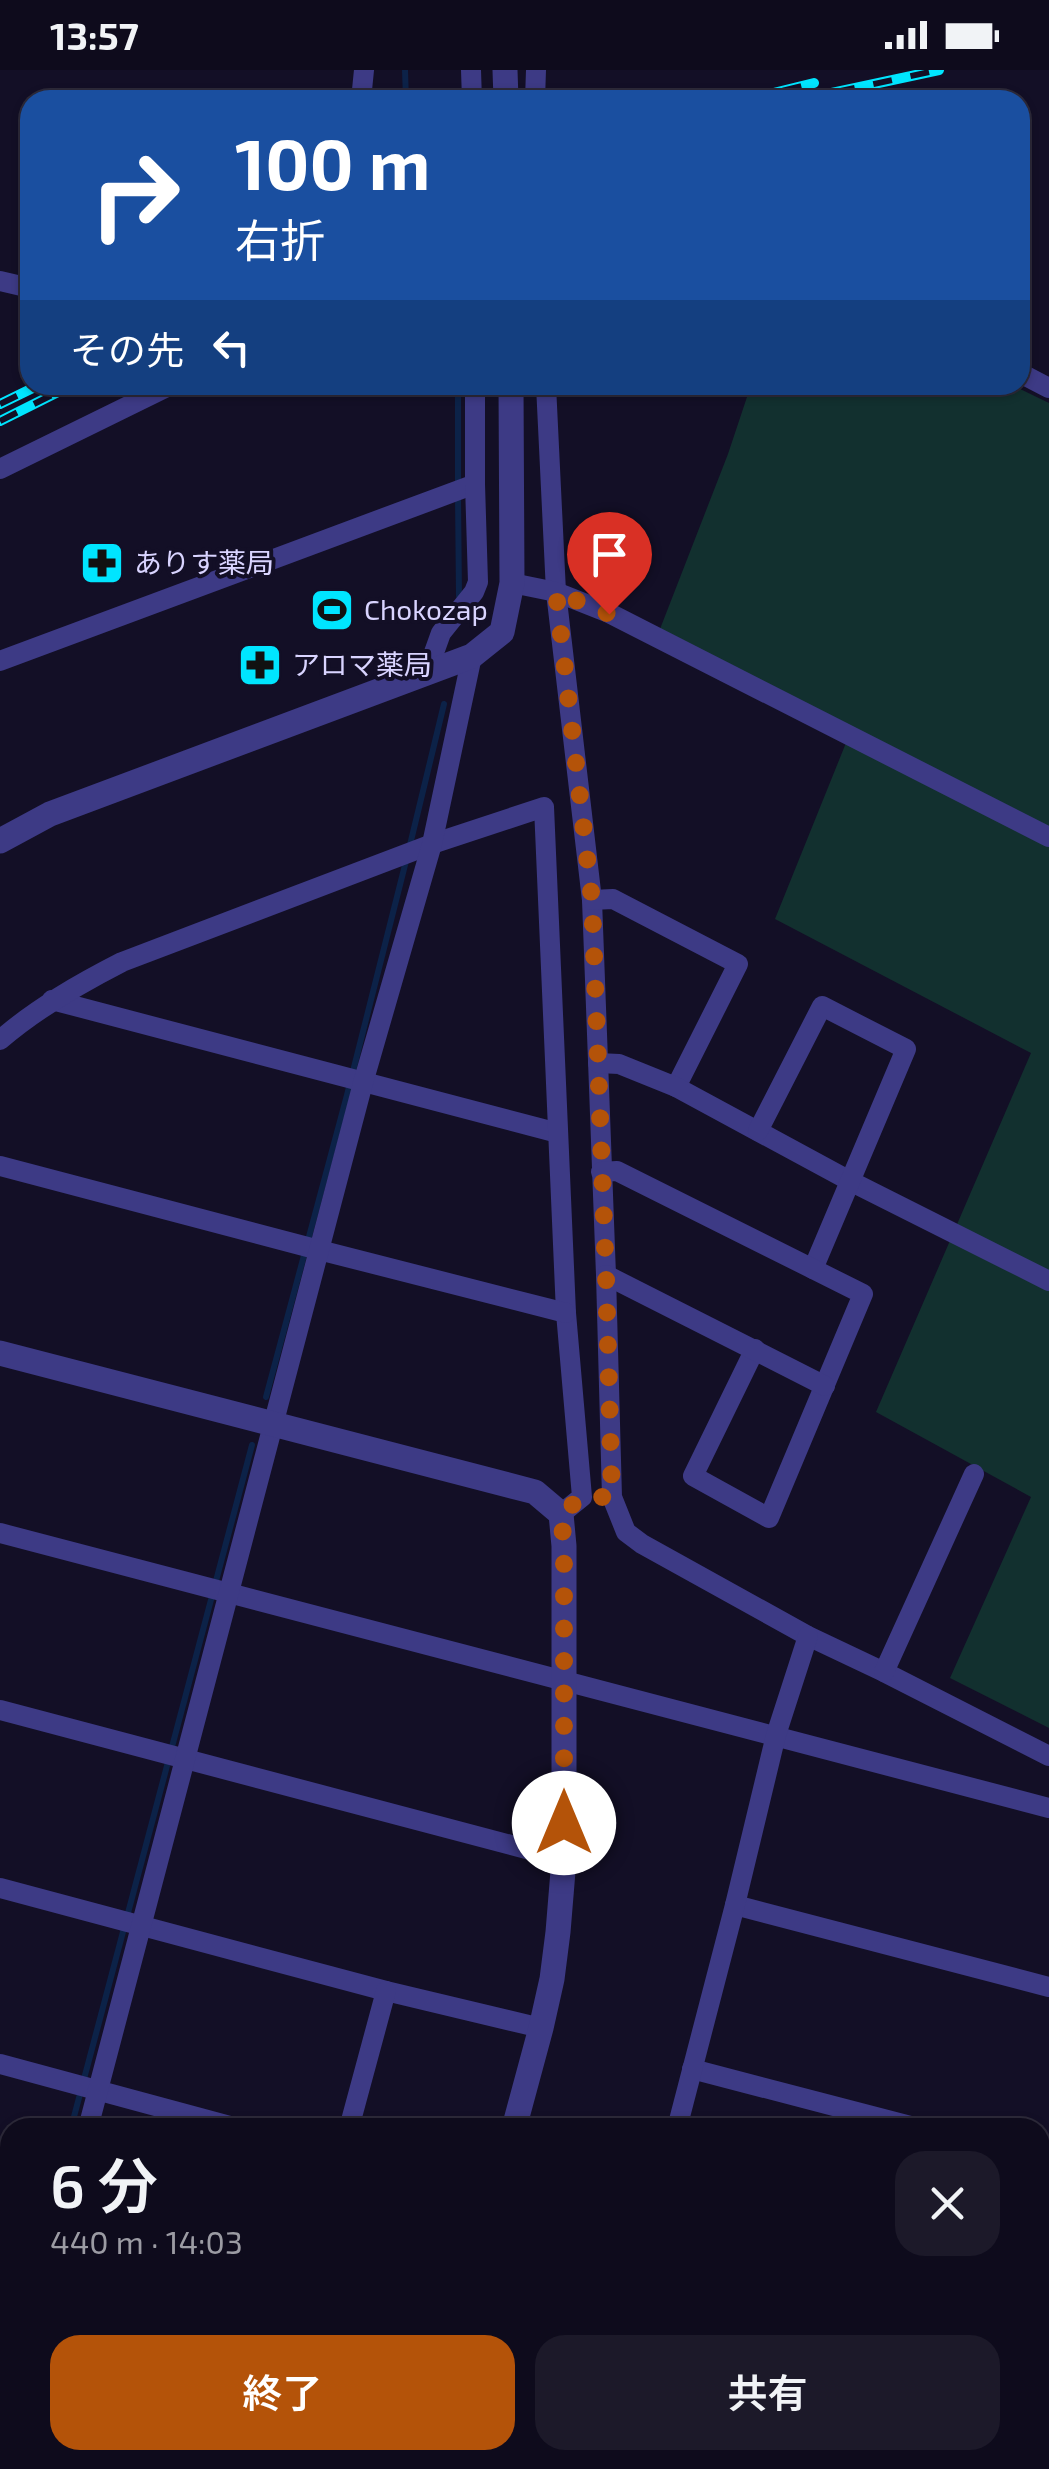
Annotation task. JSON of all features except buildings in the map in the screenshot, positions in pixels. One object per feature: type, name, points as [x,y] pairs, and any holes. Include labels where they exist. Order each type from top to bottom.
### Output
[{"type":"street","points":[[0,469],[150,395]]},
{"type":"street","points":[[427,672],[440,632],[478,582],[460,489],[474,395]]},
{"type":"street","points":[[0,841],[50,814],[472,656],[502,632],[512,582],[511,395]]},
{"type":"street","points":[[546,395],[556,592],[592,900],[612,1497],[626,1532],[642,1544],[808,1636],[1049,1756]]},
{"type":"street","points":[[0,661],[460,489]]},
{"type":"street","points":[[512,582],[556,592],[626,622],[1049,837]]},
{"type":"street","points":[[88,2118],[88,2087],[218,1590],[273,1423],[310,1248],[424,847],[472,656]]},
{"type":"street","points":[[0,1040],[52,1000],[122,962],[424,847],[544,807],[566,1312],[582,1497]]},
{"type":"street","points":[[592,900],[613,899],[738,964],[676,1087]]},
{"type":"street","points":[[52,1000],[558,1133]]},
{"type":"street","points":[[758,1131],[822,1006],[906,1049],[813,1269]]},
{"type":"street","points":[[598,1063],[619,1064],[676,1087],[1049,1281]]},
{"type":"street","points":[[0,1166],[566,1312]]},
{"type":"street","points":[[601,1172],[617,1170],[863,1294],[768,1518],[693,1476],[755,1349]]},
{"type":"street","points":[[606,1276],[824,1386]]},
{"type":"street","points":[[0,1353],[535,1492],[561,1514],[564,1858],[554,1963],[517,2118]]},
{"type":"street","points":[[884,1672],[974,1474]]},
{"type":"street","points":[[561,1514],[582,1497],[612,1497]]},
{"type":"street","points":[[0,1533],[1049,1808]]},
{"type":"street","points":[[680,2118],[776,1735],[808,1636]]},
{"type":"street","points":[[0,1710],[564,1858]]},
{"type":"street","points":[[0,1888],[540,2028]]},
{"type":"street","points":[[736,1905],[1049,1987]]},
{"type":"street","points":[[353,2118],[386,1991]]},
{"type":"street","points":[[0,2064],[201,2118]]},
{"type":"street","points":[[692,2070],[879,2118]]},
{"type":"green space","points":[[1030,394],[1049,403],[1049,1728],[950,1678],[1031,1497],[876,1412],[1031,1053],[775,919],[852,728],[660,629],[748,395]]},
{"type":"waterway","points":[[405,70],[406,90]]},
{"type":"waterway","points":[[458,395],[458,484]]},
{"type":"waterway","points":[[458,496],[459,596]]},
{"type":"waterway","points":[[409,849],[444,704]]},
{"type":"waterway","points":[[266,1397],[406,861]]},
{"type":"waterway","points":[[74,2118],[252,1445]]},
{"type":"railway","points":[[846,90],[939,70]]},
{"type":"railway","points":[[786,90],[814,83]]},
{"type":"railway","points":[[0,404],[20,394]]},
{"type":"railway","points":[[0,421],[52,395]]},
{"type":"place","name":"ありす薬局","points":[[102,563]]},
{"type":"place","name":"Chokozap","points":[[332,610]]},
{"type":"place","name":"アロマ薬局","points":[[260,665]]},
{"type":"route","points":[[564,1823],[561,1514],[582,1497],[612,1497],[592,900],[556,592],[609,614]]}]
